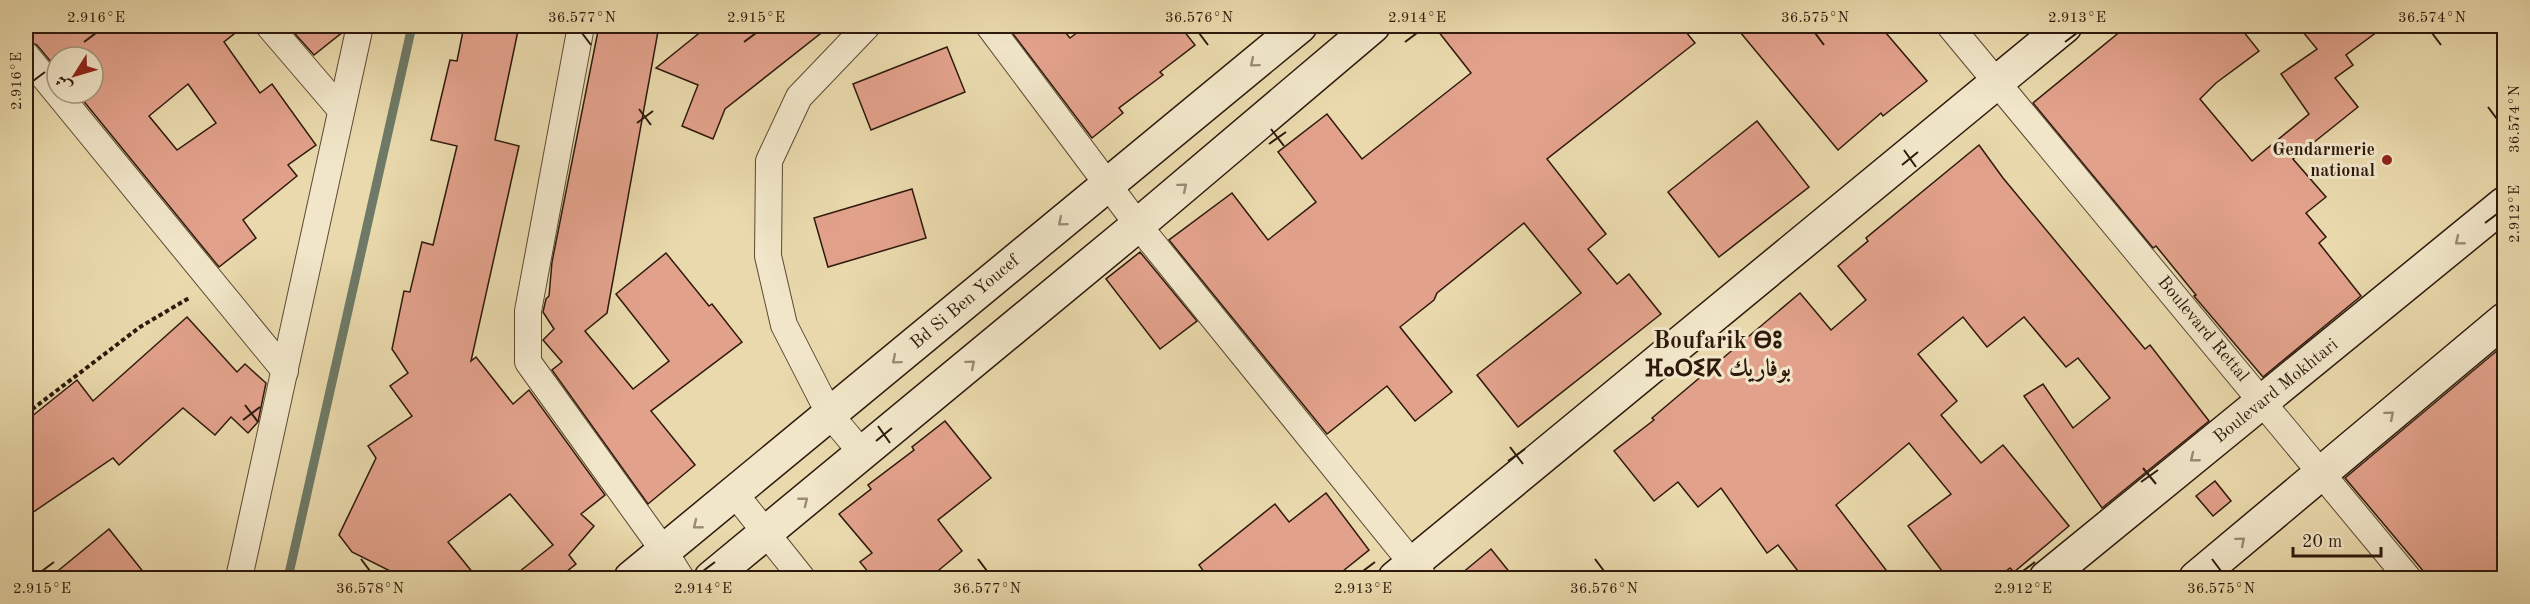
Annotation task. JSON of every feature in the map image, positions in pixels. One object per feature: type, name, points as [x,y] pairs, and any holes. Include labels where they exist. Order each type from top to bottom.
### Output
[{"type":"street","points":[[269,26],[341,110]]},
{"type":"street","points":[[239,579],[360,26]]},
{"type":"street","points":[[581,26],[528,311],[528,362],[664,551],[681,579]]},
{"type":"street","points":[[863,454],[830,415],[783,325],[768,256],[769,161],[799,97],[867,26]]},
{"type":"street","points":[[990,26],[1107,185],[1410,574],[1996,81],[2065,26]]},
{"type":"street","name":"Bd Si Ben Youcef","points":[[631,579],[1300,26]]},
{"type":"street","points":[[1317,26],[1340,53]]},
{"type":"street","points":[[711,579],[1138,225],[1373,26]]},
{"type":"street","name":"Boulevard Rettal","points":[[1950,26],[2408,579]]},
{"type":"street","points":[[26,55],[285,371]]},
{"type":"street","name":"Boulevard Mokhtari","points":[[2046,579],[2505,204]]},
{"type":"street","points":[[2196,579],[2505,320]]},
{"type":"street","points":[[735,494],[802,579]]},
{"type":"path","points":[[26,414],[140,327],[213,284]]},
{"type":"building","points":[[26,26],[244,26],[224,42],[260,93],[272,84],[316,145],[288,165],[297,176],[243,220],[256,238],[219,267],[87,105],[105,105],[105,45],[45,45],[45,55],[37,45],[26,40]],"holes":[[[188,84],[216,123],[177,150],[149,116]]]},
{"type":"building","points":[[288,26],[345,26],[344,31],[314,55]]},
{"type":"building","points":[[464,26],[519,26],[495,140],[519,146],[471,361],[476,357],[513,404],[529,390],[605,495],[581,514],[594,526],[569,555],[576,564],[557,579],[510,579],[553,545],[510,494],[448,542],[478,579],[406,579],[352,552],[339,535],[376,458],[368,446],[412,416],[390,386],[408,373],[392,349],[404,291],[410,292],[422,242],[433,245],[457,146],[431,140],[450,60],[457,61]]},
{"type":"building","points":[[599,26],[659,26],[607,313],[585,331],[633,389],[669,361],[616,294],[666,253],[709,306],[712,304],[742,342],[651,411],[695,465],[648,504],[552,370],[562,362],[543,340],[554,329],[543,312],[549,296],[552,262]]},
{"type":"building","points":[[708,26],[830,26],[725,109],[713,139],[682,126],[698,85],[656,68]]},
{"type":"building","points":[[1007,26],[1060,26],[1070,38],[1086,26],[1180,26],[1195,45],[1160,72],[1163,75],[1119,108],[1123,113],[1092,138]]},
{"type":"building","points":[[1434,26],[1681,26],[1695,43],[1547,159],[1606,234],[1588,249],[1617,284],[1629,274],[1661,314],[1518,427],[1477,375],[1581,293],[1524,223],[1437,293],[1434,300],[1400,327],[1452,392],[1415,421],[1387,386],[1327,434],[1169,240],[1232,193],[1268,240],[1316,202],[1278,152],[1327,114],[1362,159],[1471,73]]},
{"type":"building","points":[[1735,26],[1880,26],[1927,81],[1883,116],[1881,113],[1838,150]]},
{"type":"building","points":[[2127,26],[2239,26],[2259,51],[2216,83],[2200,99],[2252,161],[2309,114],[2281,74],[2317,49],[2298,26],[2385,26],[2346,55],[2353,65],[2335,78],[2358,107],[2293,159],[2326,197],[2306,213],[2326,237],[2319,243],[2361,296],[2263,377],[2194,296],[2196,295],[2156,246],[2153,248],[2033,103]]},
{"type":"building","points":[[947,47],[965,92],[871,130],[853,84]]},
{"type":"building","points":[[1757,121],[1809,187],[1719,257],[1668,192]]},
{"type":"building","points":[[1979,145],[2003,178],[2145,349],[2150,345],[2209,421],[2102,508],[2024,396],[2043,384],[2073,428],[2110,398],[2078,358],[2066,367],[2024,317],[1987,347],[1963,317],[1918,354],[1957,401],[1941,415],[1981,463],[2003,445],[2069,526],[2014,572],[2010,568],[1996,579],[1948,579],[1908,526],[1951,494],[1909,443],[1836,505],[1893,579],[1804,579],[1778,545],[1767,553],[1721,488],[1698,507],[1678,482],[1654,501],[1614,451],[1654,420],[1652,418],[1800,293],[1831,330],[1866,300],[1838,266],[1868,241],[1866,238]]},
{"type":"building","points":[[912,189],[926,238],[828,267],[814,218]]},
{"type":"building","points":[[1140,252],[1197,321],[1160,349],[1106,279]]},
{"type":"building","points":[[187,317],[237,372],[245,364],[266,383],[258,422],[248,433],[231,417],[215,435],[183,408],[119,465],[113,458],[26,517],[26,421],[77,380],[93,401]]},
{"type":"building","points":[[2505,344],[2505,579],[2430,579],[2345,478]]},
{"type":"building","points":[[945,421],[991,478],[938,520],[962,551],[928,579],[874,579],[860,562],[872,553],[839,514],[871,489],[868,485],[914,450],[912,447]]},
{"type":"building","points":[[2215,481],[2231,501],[2213,516],[2196,496]]},
{"type":"building","points":[[1326,493],[1369,550],[1333,579],[1209,579],[1199,565],[1275,504],[1289,522]]},
{"type":"building","points":[[109,529],[149,579],[48,579]]},
{"type":"building","points":[[1491,549],[1515,579],[1455,579]]},
{"type":"waterway","points":[[288,578],[412,26]]},
{"type":"place","name":"Gendarmerie national","points":[[2387,160]]},
{"type":"district","name":"Boufarik ⴱⵓ ⴼⴰⵔⵉⴽ بوفاريك","points":[[1718,356]]}]
